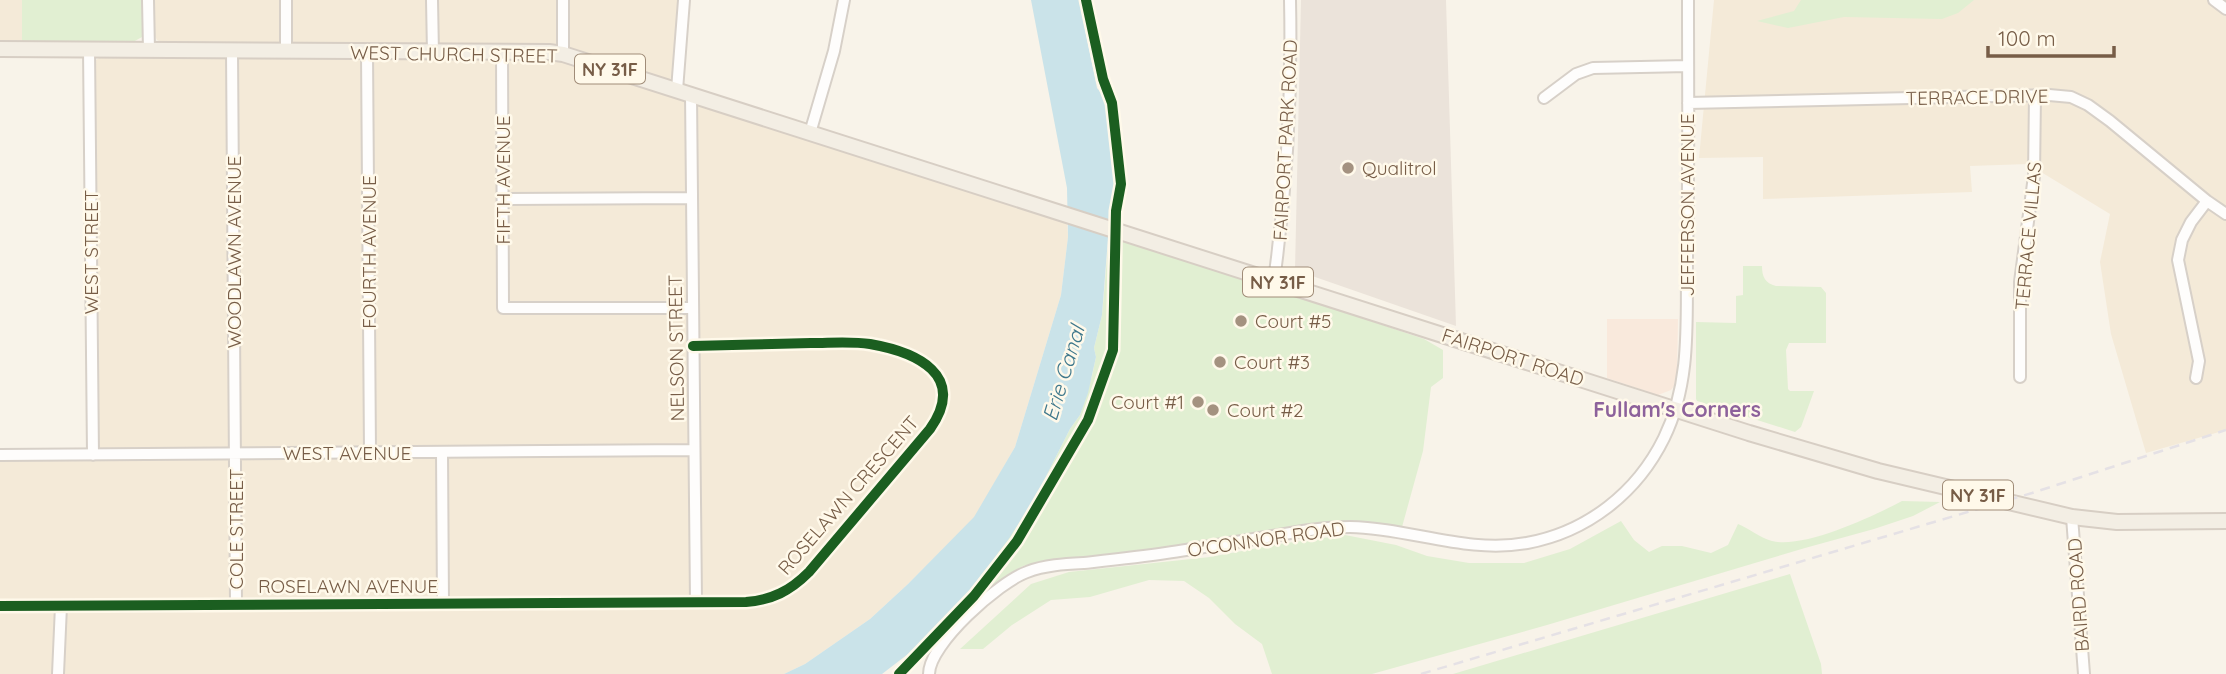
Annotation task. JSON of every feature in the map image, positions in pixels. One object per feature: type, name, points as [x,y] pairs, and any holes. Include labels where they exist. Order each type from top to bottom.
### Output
[{"type":"main road","name":"WEST CHURCH STREET","points":[[0,49],[563,54],[1052,210]]},
{"type":"main road","name":"FAIRPORT ROAD","points":[[1052,210],[1675,410],[1878,471],[2072,517],[2137,523],[2226,521]]},
{"type":"street","points":[[148,0],[149,50]]},
{"type":"street","points":[[286,0],[286,51]]},
{"type":"street","points":[[432,0],[433,53]]},
{"type":"street","points":[[563,0],[563,54]]},
{"type":"street","name":"NELSON STREET","points":[[684,0],[684,92],[691,198],[696,602]]},
{"type":"street","points":[[810,133],[834,51],[844,0]]},
{"type":"street","name":"FAIRPORT PARK ROAD","points":[[1274,280],[1284,209],[1290,112],[1290,0]]},
{"type":"street","name":"JEFFERSON AVENUE","points":[[1675,410],[1685,365],[1688,0]]},
{"type":"street","points":[[2214,0],[2226,9]]},
{"type":"street","name":"WEST STREET","points":[[89,50],[93,455]]},
{"type":"street","name":"WOODLAWN AVENUE","points":[[232,51],[235,453]]},
{"type":"street","name":"FOURTH AVENUE","points":[[367,52],[370,452]]},
{"type":"street","name":"FIFTH AVENUE","points":[[502,52],[503,308],[693,308]]},
{"type":"street","points":[[1544,98],[1576,74],[1593,68],[1688,66]]},
{"type":"street","name":"TERRACE DRIVE","points":[[1688,103],[2035,95],[2071,97],[2110,121],[2226,214]]},
{"type":"street","name":"TERRACE VILLAS","points":[[2020,377],[2020,282],[2034,176],[2035,95]]},
{"type":"street","points":[[503,199],[691,198]]},
{"type":"street","points":[[2196,378],[2199,361],[2178,260],[2182,240],[2191,222],[2207,201]]},
{"type":"street","name":"ROSELAWN CRESCENT","points":[[693,346],[869,344],[911,355],[926,363],[939,378],[943,394],[940,413],[930,429],[796,585],[776,596],[754,601],[696,602]]},
{"type":"street","name":"O'CONNOR ROAD","points":[[929,674],[929,666],[937,649],[988,595],[1013,578],[1038,568],[1167,553],[1329,527],[1370,528],[1472,545],[1502,546],[1558,535],[1607,509],[1632,486],[1656,453],[1675,410]]},
{"type":"street","name":"WEST AVENUE","points":[[0,455],[694,450]]},
{"type":"street","points":[[442,452],[443,603]]},
{"type":"street","name":"COLE STREET","points":[[235,453],[236,605]]},
{"type":"street","name":"BAIRD ROAD","points":[[2072,517],[2084,674]]},
{"type":"street","name":"ROSELAWN AVENUE","points":[[0,606],[696,602]]},
{"type":"street","points":[[58,674],[61,606]]},
{"type":"shaded area","points":[[0,0],[22,0],[22,43],[0,42]]},
{"type":"shaded area","points":[[153,0],[680,0],[675,74],[666,80],[574,51],[161,42],[154,34]]},
{"type":"shaded area","points":[[1301,0],[1446,0],[1456,326],[1295,270]]},
{"type":"shaded area","points":[[1714,0],[2226,0],[2226,430],[2146,453],[2111,334],[2100,262],[2110,214],[2028,164],[1970,166],[1972,192],[1763,199],[1763,157],[1699,158]]},
{"type":"shaded area","points":[[102,56],[556,60],[1067,220],[1068,237],[1061,295],[1015,447],[975,517],[908,584],[870,619],[805,664],[784,674],[0,674],[0,459],[97,459],[94,64]]},
{"type":"shaded area","points":[[1607,319],[1678,319],[1677,374],[1671,390],[1658,395],[1607,378]]},
{"type":"green space","points":[[22,0],[142,0],[142,37],[133,42],[22,43]]},
{"type":"green space","points":[[1801,0],[1974,0],[1958,13],[1942,19],[1844,17],[1788,28],[1757,21],[1794,11]]},
{"type":"green space","points":[[1109,236],[1424,339],[1443,350],[1443,378],[1431,387],[1423,451],[1402,527],[1357,521],[1313,523],[1167,548],[1053,560],[1023,566],[984,591],[976,583],[1034,500],[1070,429],[1080,415],[1096,357],[1094,348],[1102,315]]},
{"type":"green space","points":[[1743,266],[1762,266],[1765,279],[1776,286],[1821,287],[1826,293],[1826,343],[1789,343],[1786,350],[1788,389],[1814,391],[1801,427],[1795,432],[1696,399],[1696,322],[1736,323],[1736,296],[1743,295]]},
{"type":"green space","points":[[1902,501],[1940,502],[1913,516],[1874,529],[1372,674],[1272,674],[1262,644],[1235,624],[1209,598],[1184,581],[1149,580],[1090,597],[1051,600],[1012,625],[983,649],[960,649],[1031,584],[1069,572],[1210,557],[1345,535],[1396,545],[1427,556],[1469,563],[1524,563],[1570,549],[1621,521],[1634,540],[1649,552],[1662,546],[1682,546],[1711,553],[1728,545],[1738,524],[1772,541],[1802,540],[1838,530]]},
{"type":"green space","points":[[1790,574],[1822,674],[1453,674]]},
{"type":"water","name":"Erie Canal","points":[[1031,0],[1079,0],[1097,88],[1105,98],[1116,193],[1111,200],[1102,315],[1094,348],[1096,357],[1080,415],[1070,429],[1034,500],[1008,540],[948,619],[925,641],[882,674],[784,674],[805,664],[870,619],[908,584],[974,517],[1015,447],[1061,295],[1068,237],[1067,188]]},
{"type":"railway","points":[[1421,674],[2032,493],[2226,430]]},
{"type":"cycle path","points":[[899,674],[974,596],[1017,541],[1088,420],[1113,350],[1116,211],[1121,184],[1112,103],[1103,79],[1086,0]]},
{"type":"cycle path","points":[[0,606],[746,602],[772,597],[788,589],[809,572],[930,429],[940,410],[943,394],[940,380],[919,360],[870,344],[841,342],[693,346]]},
{"type":"place","name":"Qualitrol","points":[[1348,168]]},
{"type":"place","name":"Court #5","points":[[1241,321]]},
{"type":"place","name":"Court #3","points":[[1220,362]]},
{"type":"place","name":"Court #1","points":[[1198,402]]},
{"type":"place","name":"Court #2","points":[[1213,410]]},
{"type":"district","name":"Fullam's Corners","points":[[1677,409]]}]
